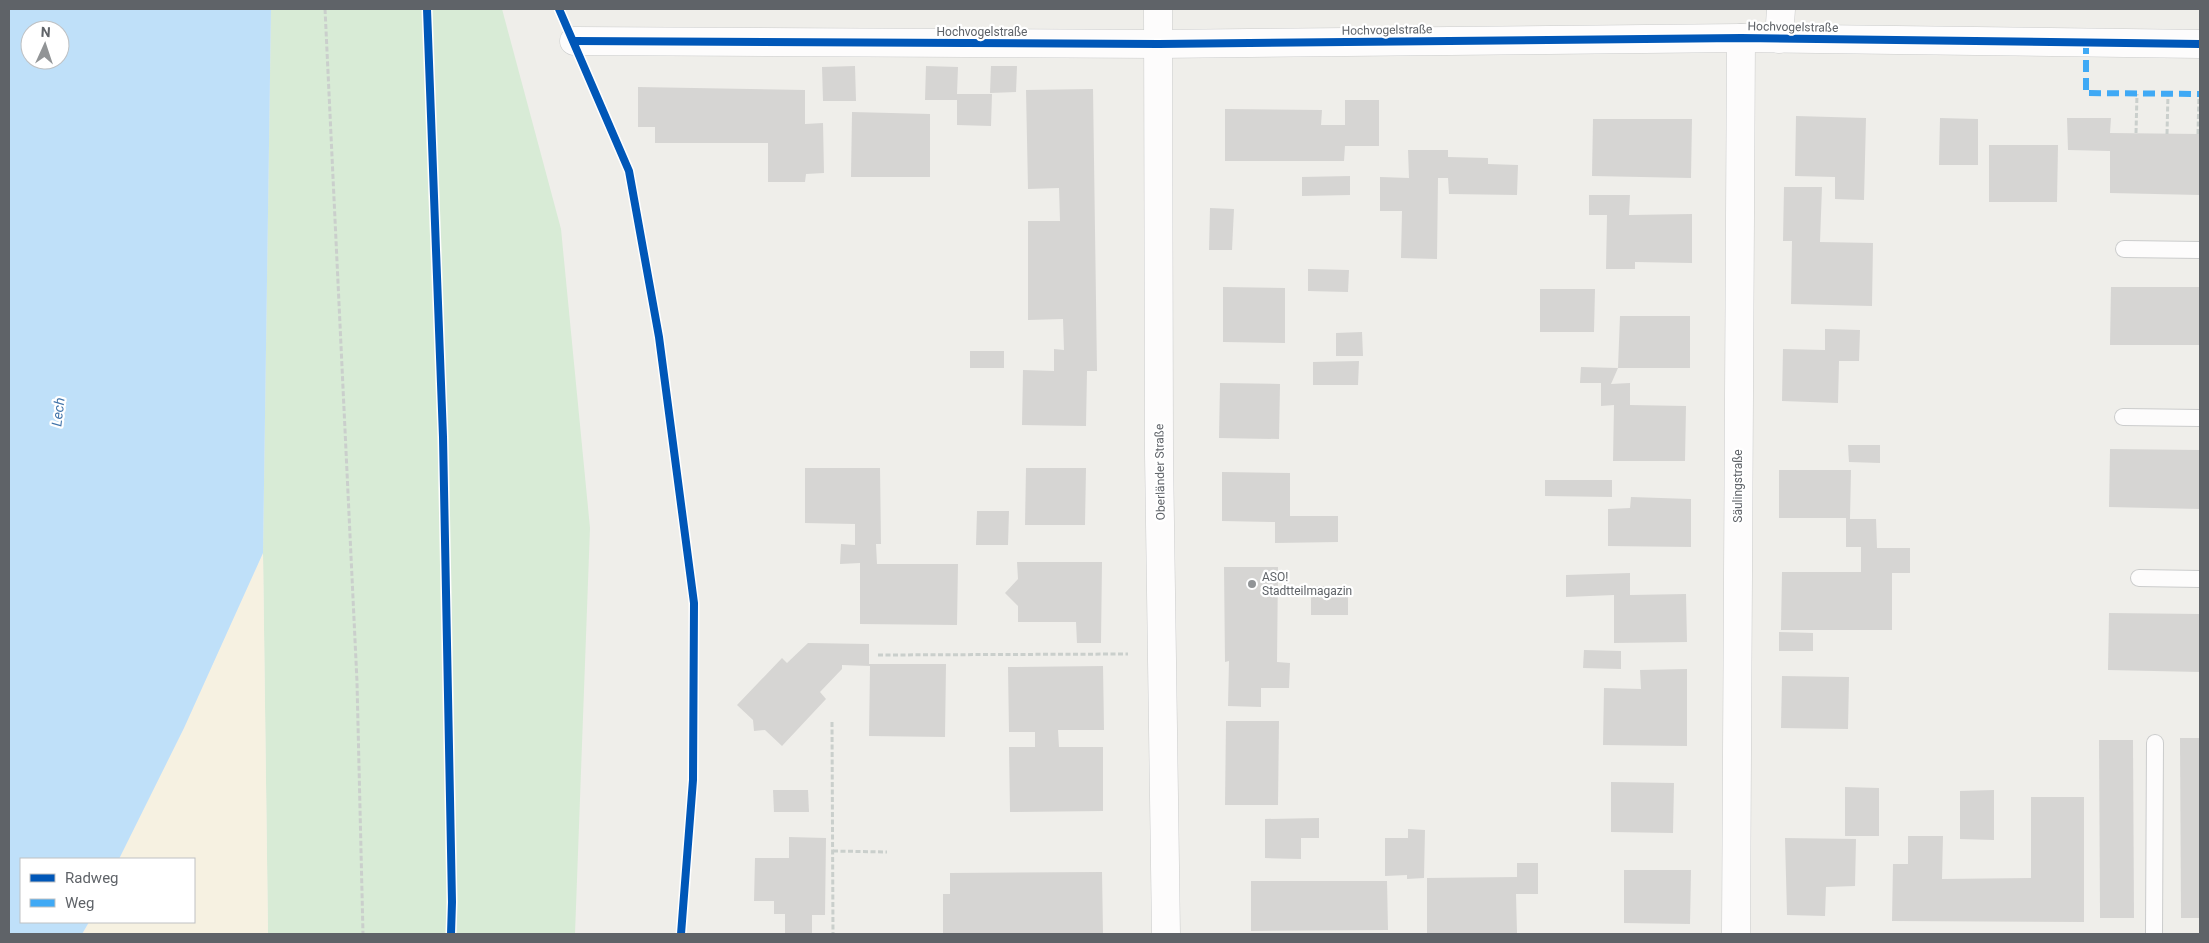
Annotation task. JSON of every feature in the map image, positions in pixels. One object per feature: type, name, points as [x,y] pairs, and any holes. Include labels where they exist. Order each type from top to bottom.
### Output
[{"type":"street","name":"Oberländer Straße","points":[[1158,9],[1160,455],[1164,654],[1166,934]]},
{"type":"street","points":[[1779,39],[1781,9]]},
{"type":"street","name":"Hochvogelstraße","points":[[574,41],[1159,44],[1741,38],[2200,44]]},
{"type":"street","name":"Säulingstraße","points":[[1736,934],[1741,38]]},
{"type":"lane","points":[[2124,249],[2200,250]]},
{"type":"lane","points":[[2123,417],[2200,418]]},
{"type":"lane","points":[[2139,578],[2200,579]]},
{"type":"lane","points":[[2154,934],[2155,742]]},
{"type":"path","points":[[325,9],[357,682],[363,934]]},
{"type":"path","points":[[2136,133],[2137,94]]},
{"type":"path","points":[[2167,134],[2168,94]]},
{"type":"path","points":[[2198,134],[2199,94]]},
{"type":"path","points":[[878,655],[1164,654]]},
{"type":"path","points":[[832,722],[833,934]]},
{"type":"path","points":[[832,851],[888,852]]},
{"type":"green space","points":[[271,9],[502,9],[561,229],[590,528],[575,934],[268,934],[263,553]]},
{"type":"sand","points":[[263,553],[268,934],[83,934],[88,923],[195,923],[195,858],[119,858],[184,728]]},
{"type":"water","name":"Lech","points":[[9,9],[271,9],[263,553],[184,728],[119,858],[20,858],[20,923],[88,923],[82,934],[9,934]]},
{"type":"building","points":[[855,66],[856,101],[823,101],[822,67]]},
{"type":"building","points":[[926,66],[958,67],[957,94],[992,94],[991,126],[957,125],[957,100],[925,100]]},
{"type":"building","points":[[991,66],[1017,66],[1016,92],[990,93]]},
{"type":"building","points":[[638,87],[805,90],[805,124],[823,123],[824,173],[806,174],[805,182],[768,182],[768,143],[655,143],[655,127],[638,127]]},
{"type":"building","points":[[1093,89],[1097,371],[1087,371],[1086,426],[1022,425],[1023,370],[1054,371],[1054,349],[1064,350],[1063,319],[1028,320],[1028,221],[1060,221],[1059,188],[1028,189],[1026,90]]},
{"type":"building","points":[[1345,100],[1379,100],[1379,146],[1345,146],[1344,161],[1225,161],[1225,109],[1322,110],[1321,125],[1345,125]]},
{"type":"building","points":[[852,112],[930,114],[930,177],[851,177]]},
{"type":"building","points":[[1796,116],[1866,118],[1864,200],[1835,199],[1835,177],[1795,176]]},
{"type":"building","points":[[1940,118],[1978,119],[1978,165],[1939,165]]},
{"type":"building","points":[[2067,118],[2111,118],[2110,133],[2200,134],[2200,195],[2110,193],[2110,151],[2068,150]]},
{"type":"building","points":[[1593,119],[1692,119],[1691,178],[1592,176]]},
{"type":"building","points":[[1989,145],[2058,145],[2057,202],[1989,202]]},
{"type":"building","points":[[1408,150],[1448,150],[1448,157],[1488,158],[1488,164],[1518,165],[1517,195],[1449,194],[1448,178],[1438,178],[1437,259],[1401,258],[1402,211],[1380,211],[1380,177],[1409,178]]},
{"type":"building","points":[[1350,176],[1350,195],[1302,196],[1302,177]]},
{"type":"building","points":[[1784,187],[1822,187],[1820,242],[1873,243],[1872,306],[1791,304],[1792,241],[1783,241]]},
{"type":"building","points":[[1589,195],[1630,195],[1629,215],[1692,214],[1692,263],[1635,262],[1635,269],[1606,269],[1607,215],[1589,215]]},
{"type":"building","points":[[1210,208],[1234,209],[1232,250],[1209,250]]},
{"type":"building","points":[[1308,269],[1349,270],[1348,292],[1308,291]]},
{"type":"building","points":[[1223,287],[1285,288],[1285,343],[1223,342]]},
{"type":"building","points":[[2111,287],[2200,287],[2200,345],[2110,345]]},
{"type":"building","points":[[1540,289],[1595,289],[1594,332],[1540,332]]},
{"type":"building","points":[[1620,316],[1690,316],[1690,368],[1618,368]]},
{"type":"building","points":[[1825,329],[1860,330],[1859,361],[1839,361],[1838,403],[1782,401],[1783,349],[1825,350]]},
{"type":"building","points":[[1362,332],[1363,356],[1336,356],[1336,333]]},
{"type":"building","points":[[970,351],[1004,351],[1004,368],[970,368]]},
{"type":"building","points":[[1359,361],[1358,385],[1313,385],[1313,362]]},
{"type":"building","points":[[1581,367],[1618,368],[1611,384],[1630,383],[1630,405],[1686,406],[1685,461],[1613,461],[1614,405],[1601,406],[1601,383],[1580,383]]},
{"type":"building","points":[[1220,383],[1280,384],[1279,439],[1219,438]]},
{"type":"building","points":[[1848,445],[1880,445],[1880,463],[1849,462]]},
{"type":"building","points":[[2110,449],[2200,450],[2200,509],[2109,507]]},
{"type":"building","points":[[805,468],[880,468],[881,544],[876,544],[877,564],[958,564],[957,625],[860,624],[860,563],[840,564],[841,544],[855,545],[855,524],[805,523]]},
{"type":"building","points":[[1026,468],[1086,468],[1085,525],[1025,525]]},
{"type":"building","points":[[1779,470],[1851,470],[1850,519],[1876,519],[1877,548],[1910,548],[1910,573],[1892,573],[1892,630],[1781,630],[1782,572],[1861,572],[1861,547],[1846,547],[1846,518],[1779,518]]},
{"type":"building","points":[[1222,472],[1290,473],[1290,516],[1338,516],[1338,542],[1275,543],[1275,522],[1222,521]]},
{"type":"building","points":[[1545,480],[1612,480],[1612,497],[1545,496]]},
{"type":"building","points":[[1631,497],[1691,499],[1691,547],[1608,546],[1608,509],[1630,508]]},
{"type":"building","points":[[977,511],[1009,511],[1008,545],[976,545]]},
{"type":"building","points":[[1017,562],[1102,562],[1101,643],[1077,643],[1076,622],[1018,622],[1018,606],[1005,593],[1018,579]]},
{"type":"building","points":[[1224,567],[1278,567],[1277,662],[1290,663],[1289,688],[1261,688],[1261,707],[1228,706],[1229,661],[1225,662]]},
{"type":"building","points":[[1630,573],[1630,595],[1686,594],[1687,642],[1614,643],[1614,595],[1566,597],[1566,575]]},
{"type":"building","points":[[1311,586],[1348,586],[1348,615],[1311,615]]},
{"type":"building","points":[[2109,613],[2200,614],[2200,672],[2108,670]]},
{"type":"building","points":[[1779,632],[1813,633],[1813,651],[1779,651]]},
{"type":"building","points":[[808,643],[869,644],[869,664],[946,664],[945,737],[869,736],[870,666],[842,665],[842,669],[820,692],[826,699],[782,746],[765,730],[754,731],[753,720],[737,705],[782,658],[787,663]]},
{"type":"building","points":[[1584,650],[1621,651],[1621,669],[1583,668]]},
{"type":"building","points":[[1103,666],[1104,730],[1058,730],[1059,747],[1103,747],[1103,811],[1010,812],[1009,747],[1035,747],[1035,732],[1009,732],[1008,667]]},
{"type":"building","points":[[1687,669],[1687,746],[1603,745],[1604,688],[1641,689],[1640,670]]},
{"type":"building","points":[[1782,676],[1849,677],[1848,729],[1781,728]]},
{"type":"building","points":[[1226,721],[1279,721],[1278,805],[1225,805]]},
{"type":"building","points":[[2180,738],[2200,738],[2200,918],[2181,918]]},
{"type":"building","points":[[2099,740],[2133,740],[2134,918],[2100,918]]},
{"type":"building","points":[[1611,782],[1674,783],[1673,833],[1611,832]]},
{"type":"building","points":[[1845,787],[1879,788],[1879,836],[1845,836]]},
{"type":"building","points":[[773,790],[808,790],[809,812],[774,812]]},
{"type":"building","points":[[1994,790],[1994,840],[1960,839],[1960,791]]},
{"type":"building","points":[[2031,797],[2084,797],[2084,922],[1892,921],[1893,864],[1908,864],[1908,836],[1943,836],[1942,879],[2031,878]]},
{"type":"building","points":[[1319,818],[1319,838],[1301,838],[1301,859],[1265,858],[1265,819]]},
{"type":"building","points":[[1408,829],[1425,830],[1424,878],[1407,879],[1407,875],[1385,876],[1385,838],[1408,838]]},
{"type":"building","points":[[789,837],[826,838],[825,915],[812,915],[812,934],[785,934],[785,914],[774,914],[774,901],[754,901],[755,858],[789,858]]},
{"type":"building","points":[[1785,838],[1856,839],[1855,886],[1826,887],[1825,916],[1787,915]]},
{"type":"building","points":[[1517,863],[1538,863],[1538,894],[1516,894],[1517,933],[1427,933],[1427,878],[1517,877]]},
{"type":"building","points":[[1624,870],[1691,870],[1690,924],[1624,923]]},
{"type":"building","points":[[1102,872],[1103,934],[943,934],[943,894],[950,894],[950,873]]},
{"type":"building","points":[[1251,881],[1387,881],[1388,930],[1251,931]]},
{"type":"marked path","points":[[2086,42],[2086,93],[2200,94]]},
{"type":"cycle path","points":[[427,9],[443,437],[452,902],[451,934]]},
{"type":"cycle path","points":[[559,9],[629,171],[659,337],[694,603],[693,780],[681,934]]},
{"type":"cycle path","points":[[574,41],[1159,44],[1741,38],[2200,44]]},
{"type":"place","name":"ASO! Stadtteilmagazin","points":[[1252,584]]}]
